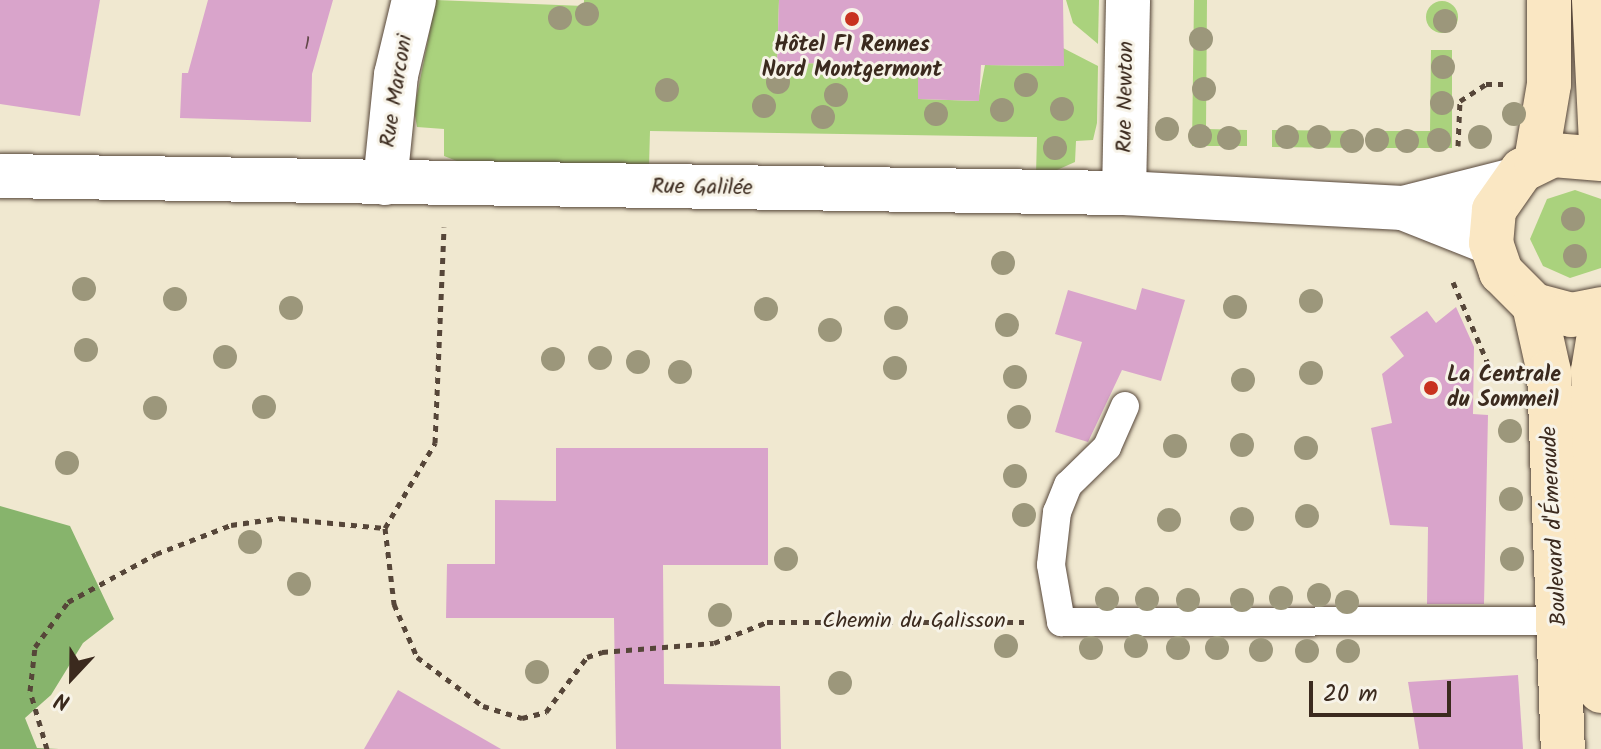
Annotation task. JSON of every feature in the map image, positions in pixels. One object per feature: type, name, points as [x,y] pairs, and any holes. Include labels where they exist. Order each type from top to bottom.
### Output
[{"type":"main road","points":[[1549,0],[1549,84],[1523,171],[1494,210],[1491,243],[1501,272],[1534,305],[1571,315],[1601,309]]},
{"type":"main road","points":[[1594,0],[1601,143]]},
{"type":"main road","points":[[1523,171],[1571,153],[1601,159]]},
{"type":"main road","name":"Boulevard d'Émeraude","points":[[1534,305],[1549,372],[1579,621],[1563,749]]},
{"type":"main road","points":[[1601,322],[1593,371],[1579,621],[1601,691]]},
{"type":"street","name":"Rue Marconi","points":[[385,183],[396,75],[414,0]]},
{"type":"street","name":"Rue Newton","points":[[1124,193],[1128,0]]},
{"type":"street","name":"Rue Galilée","points":[[0,176],[1124,193],[1403,208],[1456,197],[1523,171]]},
{"type":"street","name":"Rue Galilée","points":[[1403,208],[1491,243]]},
{"type":"lane","points":[[1125,406],[1107,447],[1068,485],[1057,512],[1051,565],[1061,622],[1579,621]]},
{"type":"path","points":[[1456,197],[1460,101],[1486,84],[1509,84],[1509,69]]},
{"type":"path","points":[[47,749],[30,691],[35,647],[68,602],[156,554],[231,525],[279,518],[385,528],[435,443],[445,185]]},
{"type":"path","name":"Chemin du Galisson","points":[[385,528],[394,604],[417,657],[483,706],[522,718],[546,712],[587,657],[714,643],[767,622],[1061,622]]},
{"type":"green space","points":[[436,0],[584,6],[584,0],[779,0],[777,63],[918,64],[919,99],[978,101],[985,65],[1063,66],[1063,48],[1098,66],[1097,123],[1093,140],[1076,141],[1075,162],[1048,174],[1036,174],[1037,137],[650,131],[649,167],[462,163],[444,156],[444,129],[417,127],[414,110]]},
{"type":"green space","points":[[1066,0],[1099,0],[1098,44],[1073,23]]},
{"type":"green space","points":[[1194,0],[1207,0],[1206,129],[1247,130],[1247,146],[1192,146]]},
{"type":"green space","points":[[1442,1],[1453,6],[1458,17],[1453,28],[1442,33],[1431,28],[1426,17],[1431,6]]},
{"type":"green space","points":[[1431,50],[1452,50],[1452,148],[1385,148],[1385,131],[1430,131]]},
{"type":"green space","points":[[1272,130],[1359,131],[1358,148],[1272,147]]},
{"type":"green space","points":[[1575,190],[1601,199],[1601,268],[1570,278],[1543,266],[1530,239],[1547,199]]},
{"type":"green space","points":[[0,506],[70,526],[114,619],[83,643],[51,695],[25,718],[37,748],[59,749],[0,749]]},
{"type":"building","points":[[0,0],[100,0],[80,116],[0,104]]},
{"type":"building","points":[[208,0],[333,0],[312,74],[311,122],[180,118],[182,73],[188,73]]},
{"type":"building","points":[[779,0],[1063,0],[1064,66],[981,65],[979,101],[918,99],[918,64],[777,63]]},
{"type":"building","points":[[1142,288],[1185,300],[1161,381],[1122,370],[1088,442],[1055,432],[1082,342],[1055,334],[1068,290],[1136,310]]},
{"type":"building","points":[[1456,307],[1474,347],[1473,414],[1488,415],[1484,604],[1427,604],[1428,527],[1390,525],[1371,428],[1392,423],[1382,374],[1404,356],[1390,337],[1427,311],[1436,323]]},
{"type":"building","points":[[556,448],[768,448],[768,565],[663,565],[664,684],[780,686],[781,749],[616,749],[614,618],[446,618],[447,564],[495,564],[495,500],[556,501]]},
{"type":"building","points":[[1518,675],[1523,749],[1419,749],[1408,682]]},
{"type":"building","points":[[398,690],[501,749],[364,749]]},
{"type":"place","name":"Hôtel F1 Rennes Nord Montgermont","points":[[852,19]]},
{"type":"place","name":"La Centrale du Sommeil","points":[[1431,388]]}]
